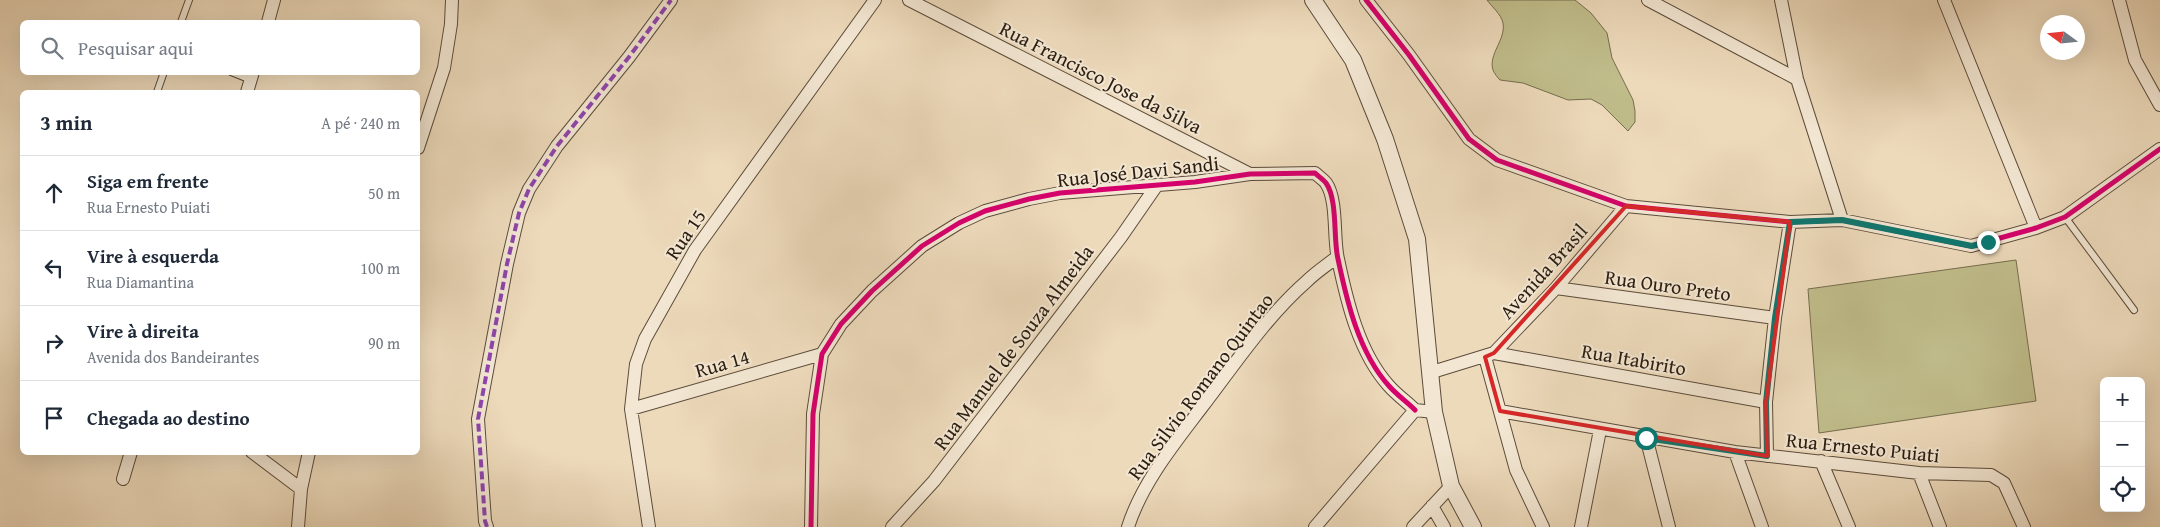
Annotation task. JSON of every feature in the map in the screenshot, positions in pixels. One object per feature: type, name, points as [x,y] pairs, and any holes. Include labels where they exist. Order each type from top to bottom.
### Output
[{"type":"street","points":[[269,20],[274,0]]},
{"type":"street","points":[[420,142],[444,68],[451,24],[452,0]]},
{"type":"street","points":[[487,527],[478,419],[518,214],[528,189],[558,146],[629,57],[671,0]]},
{"type":"street","name":"Rua 15","points":[[649,527],[631,409],[636,364],[645,339],[690,258],[876,0]]},
{"type":"street","name":"Rua Francisco Jose da Silva","points":[[909,0],[1250,174]]},
{"type":"street","points":[[1313,0],[1353,60],[1386,139],[1417,239],[1434,412],[1451,486],[1473,527]]},
{"type":"street","points":[[1366,0],[1409,55],[1469,139],[1497,160],[1626,206],[1790,222],[1842,220],[1972,246],[2036,228],[2065,217],[2160,149]]},
{"type":"street","points":[[1648,0],[1797,79]]},
{"type":"street","points":[[1781,0],[1797,79],[1842,220]]},
{"type":"street","points":[[1944,0],[2036,228]]},
{"type":"street","points":[[2119,0],[2135,60],[2160,105]]},
{"type":"street","points":[[248,90],[252,76]]},
{"type":"street","name":"Rua José Davi Sandi","points":[[811,527],[812,422],[822,354],[841,324],[872,291],[922,246],[959,223],[985,211],[1060,193],[1157,185],[1250,174],[1315,173],[1327,184],[1332,203],[1337,257]]},
{"type":"street","name":"Rua Manuel de Souza Almeida","points":[[892,527],[946,466],[1121,237],[1157,185]]},
{"type":"street","name":"Avenida Brasil","points":[[1490,355],[1556,288],[1626,206]]},
{"type":"street","points":[[1767,456],[1766,402],[1775,318],[1790,222]]},
{"type":"street","points":[[1337,257],[1353,320],[1368,354],[1389,386],[1415,410],[1434,412]]},
{"type":"street","name":"Rua Silvio Romano Quintao","points":[[1128,527],[1134,508],[1143,491],[1182,434],[1251,342],[1297,290],[1337,257]]},
{"type":"street","name":"Rua Ouro Preto","points":[[1556,288],[1775,318]]},
{"type":"street","name":"Rua 14","points":[[631,409],[822,354]]},
{"type":"street","points":[[1429,373],[1490,355],[1500,411],[1516,470],[1543,527]]},
{"type":"street","name":"Rua Itabirito","points":[[1490,355],[1766,402]]},
{"type":"street","points":[[1315,527],[1415,410]]},
{"type":"street","name":"Rua Ernesto Puiati","points":[[1500,411],[1600,430],[1735,452],[1919,474],[1991,475],[2004,483],[2024,527]]},
{"type":"street","points":[[1581,527],[1600,430]]},
{"type":"street","points":[[1646,438],[1669,527]]},
{"type":"street","points":[[1735,452],[1762,527]]},
{"type":"street","points":[[123,478],[130,455]]},
{"type":"street","points":[[256,455],[301,489]]},
{"type":"street","points":[[298,527],[301,489],[308,455]]},
{"type":"street","points":[[1821,461],[1849,527]]},
{"type":"street","points":[[1919,474],[1940,527]]},
{"type":"street","points":[[1413,527],[1451,486]]},
{"type":"street","points":[[1432,506],[1444,527]]},
{"type":"lane","points":[[183,20],[190,0]]},
{"type":"lane","points":[[158,90],[163,75]]},
{"type":"lane","points":[[2065,217],[2134,310]]},
{"type":"highlighted area","points":[[1626,206],[1790,222],[1766,402],[1767,456],[1500,411],[1485,357],[1494,353]]},
{"type":"shaded area","points":[[1487,0],[1575,0],[1591,13],[1607,33],[1612,58],[1633,100],[1635,122],[1628,131],[1602,105],[1591,99],[1568,100],[1523,83],[1500,80],[1492,64],[1502,35],[1503,23]]},
{"type":"shaded area","points":[[2016,260],[2036,401],[1819,433],[1808,289]]},
{"type":"marked path","points":[[487,527],[478,419],[507,264],[519,213],[529,189],[557,146],[629,57],[671,0]]},
{"type":"cycle path","points":[[1366,0],[1409,55],[1469,139],[1497,160],[1626,206],[1790,222],[1842,220],[1971,246],[2036,228],[2065,217],[2160,149]]},
{"type":"cycle path","points":[[811,527],[813,414],[822,354],[841,324],[872,291],[922,246],[959,223],[985,211],[1029,199],[1060,193],[1195,182],[1250,174],[1315,173],[1326,183],[1330,190],[1334,209],[1338,259],[1350,309],[1362,343],[1379,373],[1392,389],[1415,410]]},
{"type":"route","points":[[1646,438],[1767,456],[1766,402],[1775,318],[1790,222],[1842,220],[1972,246],[1988,242]]}]
